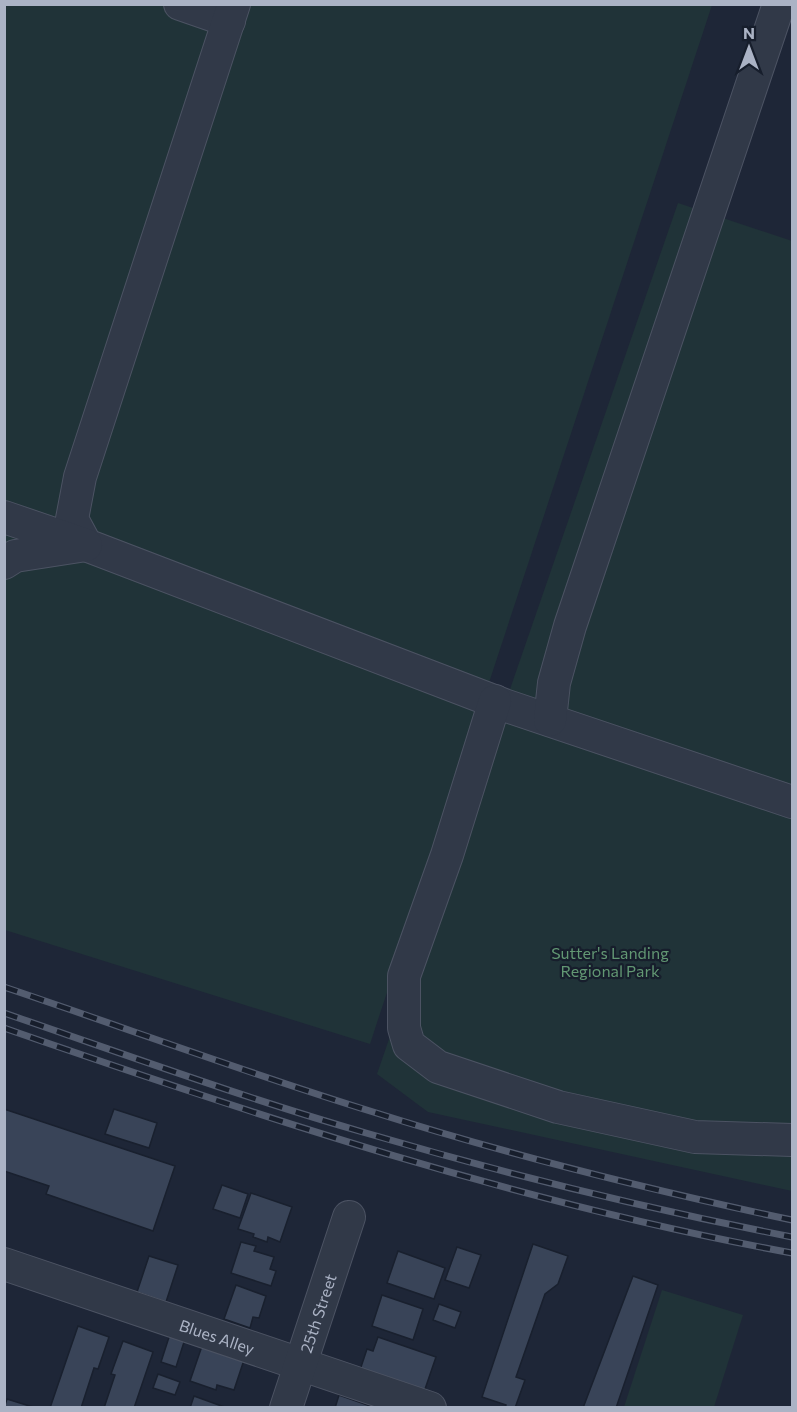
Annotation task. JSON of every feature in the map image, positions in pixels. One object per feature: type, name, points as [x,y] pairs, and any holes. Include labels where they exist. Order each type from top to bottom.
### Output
[{"type":"street","points":[[86,545],[72,519],[80,477],[232,13],[180,4]]},
{"type":"street","points":[[550,720],[554,683],[570,626],[778,4]]},
{"type":"street","points":[[4,517],[86,545],[495,701],[792,802]]},
{"type":"street","points":[[4,563],[15,556],[86,545]]},
{"type":"street","points":[[495,701],[447,855],[404,976],[404,1028],[409,1045],[438,1067],[558,1107],[695,1137],[792,1140]]},
{"type":"street","name":"25th Street","points":[[286,1407],[349,1217]]},
{"type":"street","name":"Blues Alley","points":[[4,1264],[63,1277],[301,1364],[430,1407]]},
{"type":"green space","points":[[4,5],[712,5],[370,1044],[5,930]]},
{"type":"green space","name":"Sutter's Landing Regional Park","points":[[678,203],[792,241],[792,1191],[428,1112],[377,1074]]},
{"type":"green space","points":[[662,1290],[743,1315],[714,1407],[624,1407]]},
{"type":"building","points":[[4,1109],[175,1166],[153,1231],[46,1194],[49,1186],[4,1171]]},
{"type":"building","points":[[114,1109],[157,1123],[149,1148],[105,1134]]},
{"type":"building","points":[[222,1185],[248,1194],[240,1218],[213,1209]]},
{"type":"building","points":[[251,1193],[292,1207],[280,1242],[268,1237],[267,1242],[253,1237],[254,1234],[238,1229]]},
{"type":"building","points":[[241,1242],[256,1246],[254,1251],[274,1257],[270,1269],[276,1271],[271,1286],[231,1273]]},
{"type":"building","points":[[533,1244],[568,1256],[558,1284],[545,1294],[516,1377],[525,1380],[515,1408],[505,1408],[506,1405],[482,1397]]},
{"type":"building","points":[[457,1247],[481,1255],[469,1288],[445,1280]]},
{"type":"building","points":[[398,1251],[445,1268],[434,1299],[387,1283]]},
{"type":"building","points":[[149,1256],[178,1265],[166,1302],[137,1292]]},
{"type":"building","points":[[633,1276],[658,1285],[616,1408],[583,1408]]},
{"type":"building","points":[[236,1285],[266,1296],[259,1318],[253,1317],[250,1328],[224,1319]]},
{"type":"building","points":[[382,1295],[423,1309],[413,1340],[372,1326]]},
{"type":"building","points":[[439,1304],[461,1312],[455,1328],[433,1320]]},
{"type":"building","points":[[78,1326],[109,1337],[98,1369],[94,1368],[81,1408],[50,1408]]},
{"type":"building","points":[[170,1334],[185,1339],[176,1367],[161,1362]]},
{"type":"building","points":[[378,1337],[436,1357],[424,1392],[360,1370],[367,1349],[373,1351]]},
{"type":"building","points":[[123,1341],[153,1352],[134,1408],[104,1408],[115,1375],[111,1374]]},
{"type":"building","points":[[202,1346],[244,1360],[234,1390],[217,1385],[216,1390],[190,1381]]},
{"type":"building","points":[[158,1374],[180,1382],[175,1395],[153,1388]]},
{"type":"building","points":[[339,1395],[376,1408],[335,1408]]},
{"type":"building","points":[[194,1396],[227,1408],[190,1408]]},
{"type":"building","points":[[7,1399],[36,1408],[4,1408]]},
{"type":"railway","points":[[4,987],[278,1081],[422,1127],[580,1171],[792,1220]]},
{"type":"railway","points":[[4,1013],[275,1105],[419,1148],[631,1203],[792,1237]]},
{"type":"railway","points":[[4,1028],[296,1126],[394,1156],[592,1210],[792,1253]]}]
